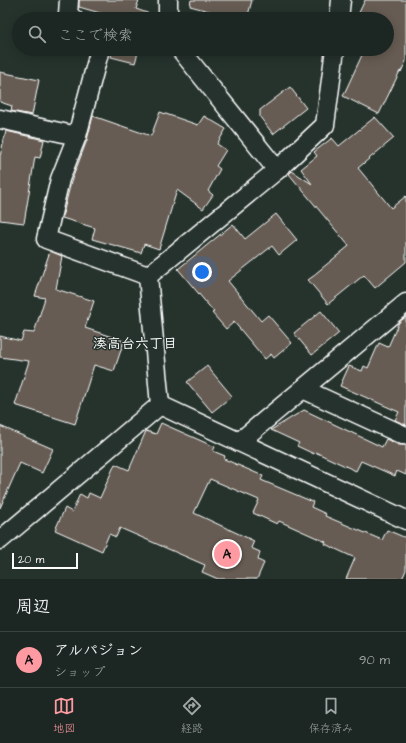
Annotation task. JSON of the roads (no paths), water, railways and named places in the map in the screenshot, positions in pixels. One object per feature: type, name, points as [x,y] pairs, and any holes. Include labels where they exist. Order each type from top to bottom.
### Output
[{"type":"street","points":[[68,12],[69,0]]},
{"type":"street","points":[[168,0],[168,12]]},
{"type":"street","points":[[340,12],[341,0]]},
{"type":"street","points":[[98,56],[77,136],[60,179],[46,238],[148,276]]},
{"type":"street","points":[[186,56],[277,170]]},
{"type":"street","points":[[148,276],[277,170],[325,125],[334,56]]},
{"type":"street","points":[[0,119],[77,136]]},
{"type":"street","points":[[148,276],[160,405]]},
{"type":"street","points":[[239,442],[406,302]]},
{"type":"street","points":[[303,389],[403,435]]},
{"type":"street","points":[[160,405],[406,520]]},
{"type":"street","points":[[0,540],[160,405]]},
{"type":"place","name":"アルパジョン","points":[[227,554]]},
{"type":"district","name":"湊高台六丁目","points":[[135,343]]}]
